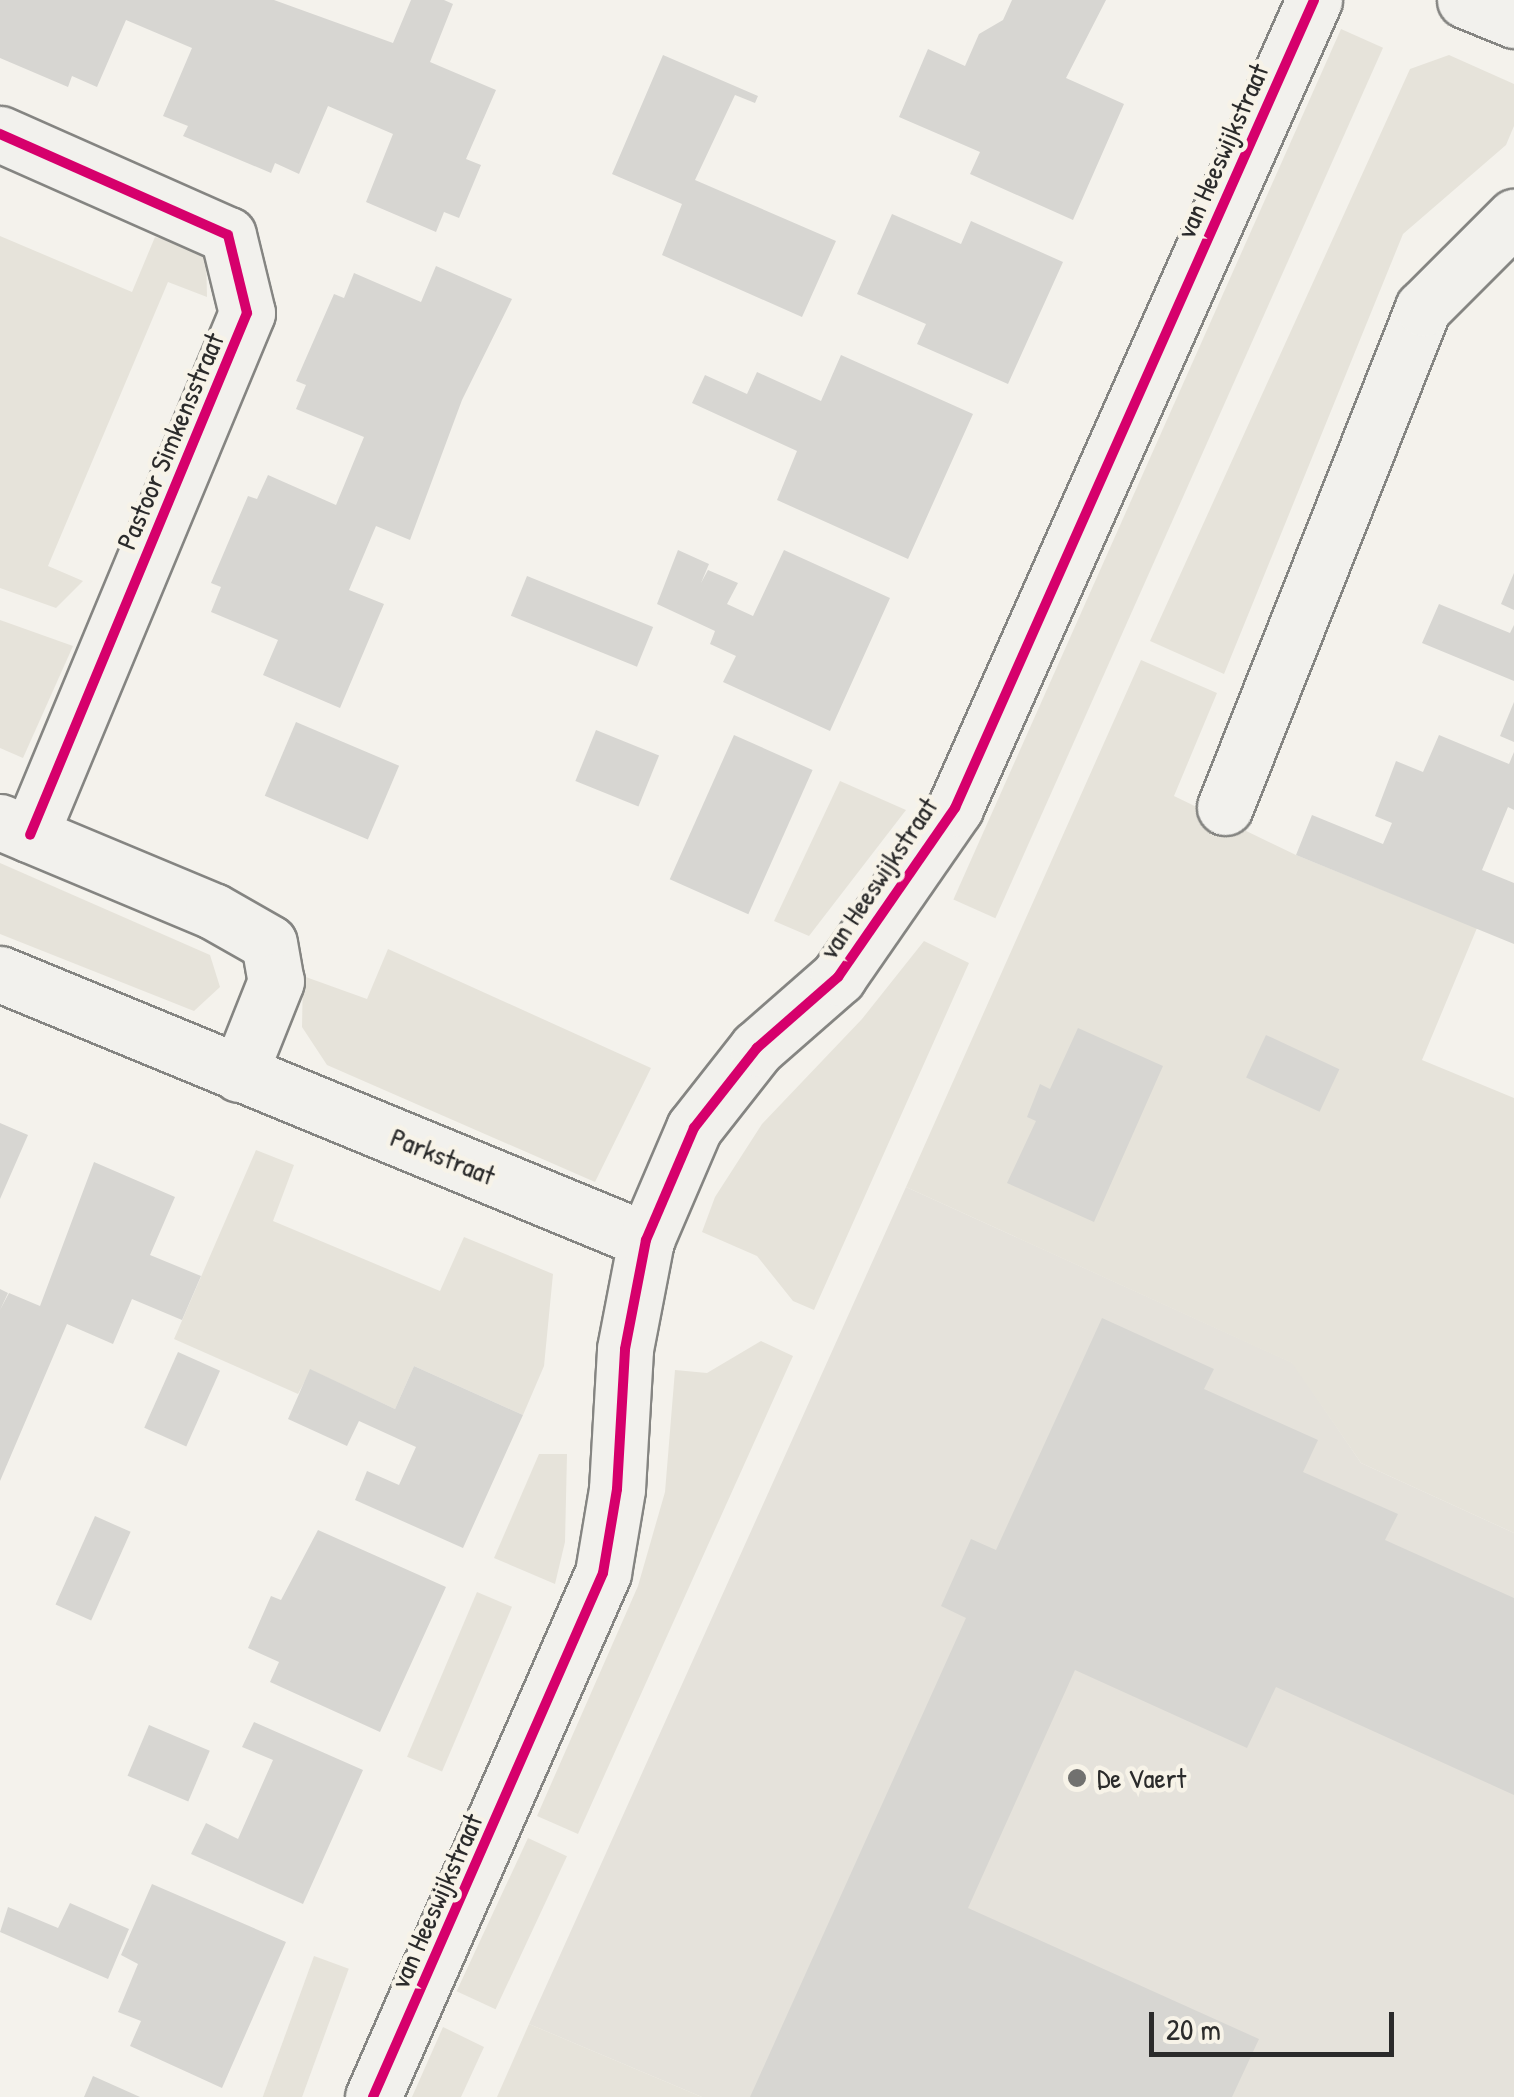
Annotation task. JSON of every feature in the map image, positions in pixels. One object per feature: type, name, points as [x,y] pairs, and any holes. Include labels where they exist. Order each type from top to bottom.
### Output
[{"type":"street","name":"van Heeswijkstraat","points":[[373,2097],[603,1573],[617,1489],[625,1348],[646,1240],[694,1128],[758,1048],[838,977],[955,808],[1314,0]]},
{"type":"street","points":[[1464,0],[1514,20]]},
{"type":"street","name":"Pastoor Simkensstraat","points":[[0,134],[228,235],[248,312],[15,828]]},
{"type":"street","points":[[1225,806],[1422,308],[1514,217]]},
{"type":"street","points":[[15,828],[213,911],[269,942],[276,981],[239,1074]]},
{"type":"street","name":"Parkstraat","points":[[0,974],[646,1240]]},
{"type":"shaded area","points":[[1341,29],[1383,48],[995,918],[953,900]]},
{"type":"shaded area","points":[[1449,55],[1514,84],[1514,126],[1506,145],[1403,234],[1224,674],[1150,641],[1410,69]]},
{"type":"shaded area","points":[[0,236],[132,292],[155,237],[206,251],[207,297],[168,282],[48,566],[83,581],[56,608],[0,588]]},
{"type":"shaded area","points":[[0,620],[73,646],[23,758],[0,748]]},
{"type":"shaded area","points":[[1141,660],[1217,693],[1174,796],[1296,855],[1477,928],[1422,1060],[1514,1098],[1514,1533],[1361,1463],[1292,1363],[906,1187]]},
{"type":"shaded area","points":[[840,781],[906,810],[809,936],[774,921]]},
{"type":"shaded area","points":[[0,863],[210,955],[220,987],[194,1011],[0,934]]},
{"type":"shaded area","points":[[924,941],[969,963],[814,1310],[793,1301],[757,1256],[702,1232],[715,1197],[762,1124],[862,1019]]},
{"type":"shaded area","points":[[388,949],[651,1068],[595,1182],[327,1065],[302,1027],[303,976],[367,999]]},
{"type":"shaded area","points":[[256,1150],[294,1165],[273,1221],[440,1291],[464,1237],[553,1274],[544,1366],[523,1415],[414,1366],[395,1409],[311,1370],[298,1394],[174,1339]]},
{"type":"shaded area","name":"De Vaert","points":[[906,1187],[1293,1363],[1361,1463],[1514,1533],[1514,2097],[702,2097],[529,2024]]},
{"type":"shaded area","points":[[761,1341],[793,1356],[578,1834],[537,1816],[638,1586],[665,1492],[675,1370],[707,1373]]},
{"type":"shaded area","points":[[539,1454],[567,1454],[565,1542],[555,1584],[494,1558]]},
{"type":"shaded area","points":[[477,1592],[512,1607],[442,1772],[407,1757]]},
{"type":"shaded area","points":[[528,1838],[567,1856],[496,2009],[457,1991]]},
{"type":"shaded area","points":[[314,1956],[349,1969],[302,2097],[263,2097]]},
{"type":"shaded area","points":[[529,2024],[702,2097],[497,2097]]},
{"type":"shaded area","points":[[443,2027],[484,2047],[461,2097],[412,2097]]},
{"type":"building","points":[[0,0],[274,0],[393,43],[411,0],[444,0],[453,4],[430,62],[496,90],[466,159],[481,165],[459,218],[444,212],[436,232],[366,202],[393,134],[328,106],[299,174],[275,163],[271,173],[183,136],[188,126],[163,116],[192,48],[126,20],[97,87],[72,76],[68,87],[0,58]]},
{"type":"building","points":[[1012,0],[1106,0],[1066,78],[1124,104],[1073,220],[970,174],[980,152],[899,117],[928,49],[965,66],[979,34],[1003,20]]},
{"type":"building","points":[[663,55],[758,96],[755,103],[735,95],[695,180],[836,241],[802,317],[662,255],[682,204],[612,174]]},
{"type":"building","points":[[892,214],[961,244],[971,221],[1063,262],[1008,384],[917,344],[926,324],[857,294]]},
{"type":"building","points":[[436,266],[512,299],[462,400],[410,540],[376,526],[349,590],[384,604],[340,708],[263,675],[278,640],[211,612],[221,587],[211,583],[248,496],[257,499],[268,475],[336,505],[364,437],[296,409],[306,385],[296,381],[334,294],[344,298],[354,273],[421,302]]},
{"type":"building","points":[[841,355],[973,414],[908,559],[777,500],[797,451],[692,403],[705,375],[747,394],[757,372],[821,401]]},
{"type":"building","points":[[678,550],[709,564],[701,583],[708,570],[738,583],[727,604],[753,616],[784,550],[890,598],[830,731],[723,682],[736,656],[710,644],[715,631],[657,604]]},
{"type":"building","points":[[1514,573],[1514,610],[1501,604]]},
{"type":"building","points":[[527,576],[653,627],[637,667],[511,616]]},
{"type":"building","points":[[1439,604],[1510,633],[1514,625],[1514,681],[1422,643]]},
{"type":"building","points":[[1514,702],[1514,742],[1500,736]]},
{"type":"building","points":[[296,722],[399,766],[368,839],[265,796]]},
{"type":"building","points":[[596,730],[659,755],[638,806],[575,781]]},
{"type":"building","points":[[734,735],[813,770],[748,914],[670,879]]},
{"type":"building","points":[[1439,735],[1509,764],[1514,752],[1514,810],[1508,807],[1482,870],[1514,883],[1514,944],[1296,855],[1312,815],[1383,844],[1392,823],[1375,816],[1396,761],[1423,772]]},
{"type":"building","points":[[1078,1028],[1163,1066],[1094,1222],[1007,1183],[1036,1121],[1027,1117],[1040,1084],[1050,1089]]},
{"type":"building","points":[[1266,1035],[1339,1069],[1320,1112],[1246,1078]]},
{"type":"building","points":[[0,1123],[28,1135],[0,1199]]},
{"type":"building","points":[[94,1162],[175,1197],[150,1255],[201,1276],[182,1320],[132,1299],[113,1344],[67,1324],[0,1481],[0,1310],[9,1293],[40,1306]]},
{"type":"building","points":[[0,1289],[8,1293],[0,1310]]},
{"type":"building","points":[[1102,1318],[1214,1369],[1204,1389],[1318,1440],[1303,1472],[1398,1514],[1385,1540],[1514,1598],[1514,1795],[1276,1687],[1247,1748],[1075,1670],[968,1908],[1259,2039],[1232,2097],[750,2097],[966,1618],[941,1606],[971,1539],[996,1550]]},
{"type":"building","points":[[178,1352],[220,1371],[186,1447],[144,1428]]},
{"type":"building","points":[[414,1366],[523,1415],[463,1548],[355,1500],[367,1471],[399,1485],[416,1447],[359,1421],[347,1446],[288,1419],[310,1369],[395,1409]]},
{"type":"building","points":[[95,1516],[131,1532],[91,1620],[56,1605]]},
{"type":"building","points":[[318,1530],[446,1587],[380,1732],[270,1682],[279,1662],[248,1648],[271,1596],[281,1600]]},
{"type":"building","points":[[254,1722],[363,1770],[303,1904],[191,1854],[206,1823],[238,1839],[273,1760],[242,1747]]},
{"type":"building","points":[[149,1725],[210,1751],[188,1801],[128,1776]]},
{"type":"building","points":[[152,1884],[286,1942],[222,2088],[130,2046],[141,2021],[118,2012],[138,1964],[121,1955]]},
{"type":"building","points":[[70,1903],[129,1929],[108,1979],[0,1932],[8,1907],[58,1928]]},
{"type":"building","points":[[93,2076],[140,2097],[84,2097]]},
{"type":"cycle path","points":[[373,2097],[603,1573],[617,1489],[625,1349],[646,1240],[694,1128],[757,1048],[838,977],[955,808],[1314,0]]},
{"type":"cycle path","points":[[0,134],[228,235],[247,313],[30,835]]},
{"type":"place","name":"De Vaert","points":[[1077,1778]]}]
